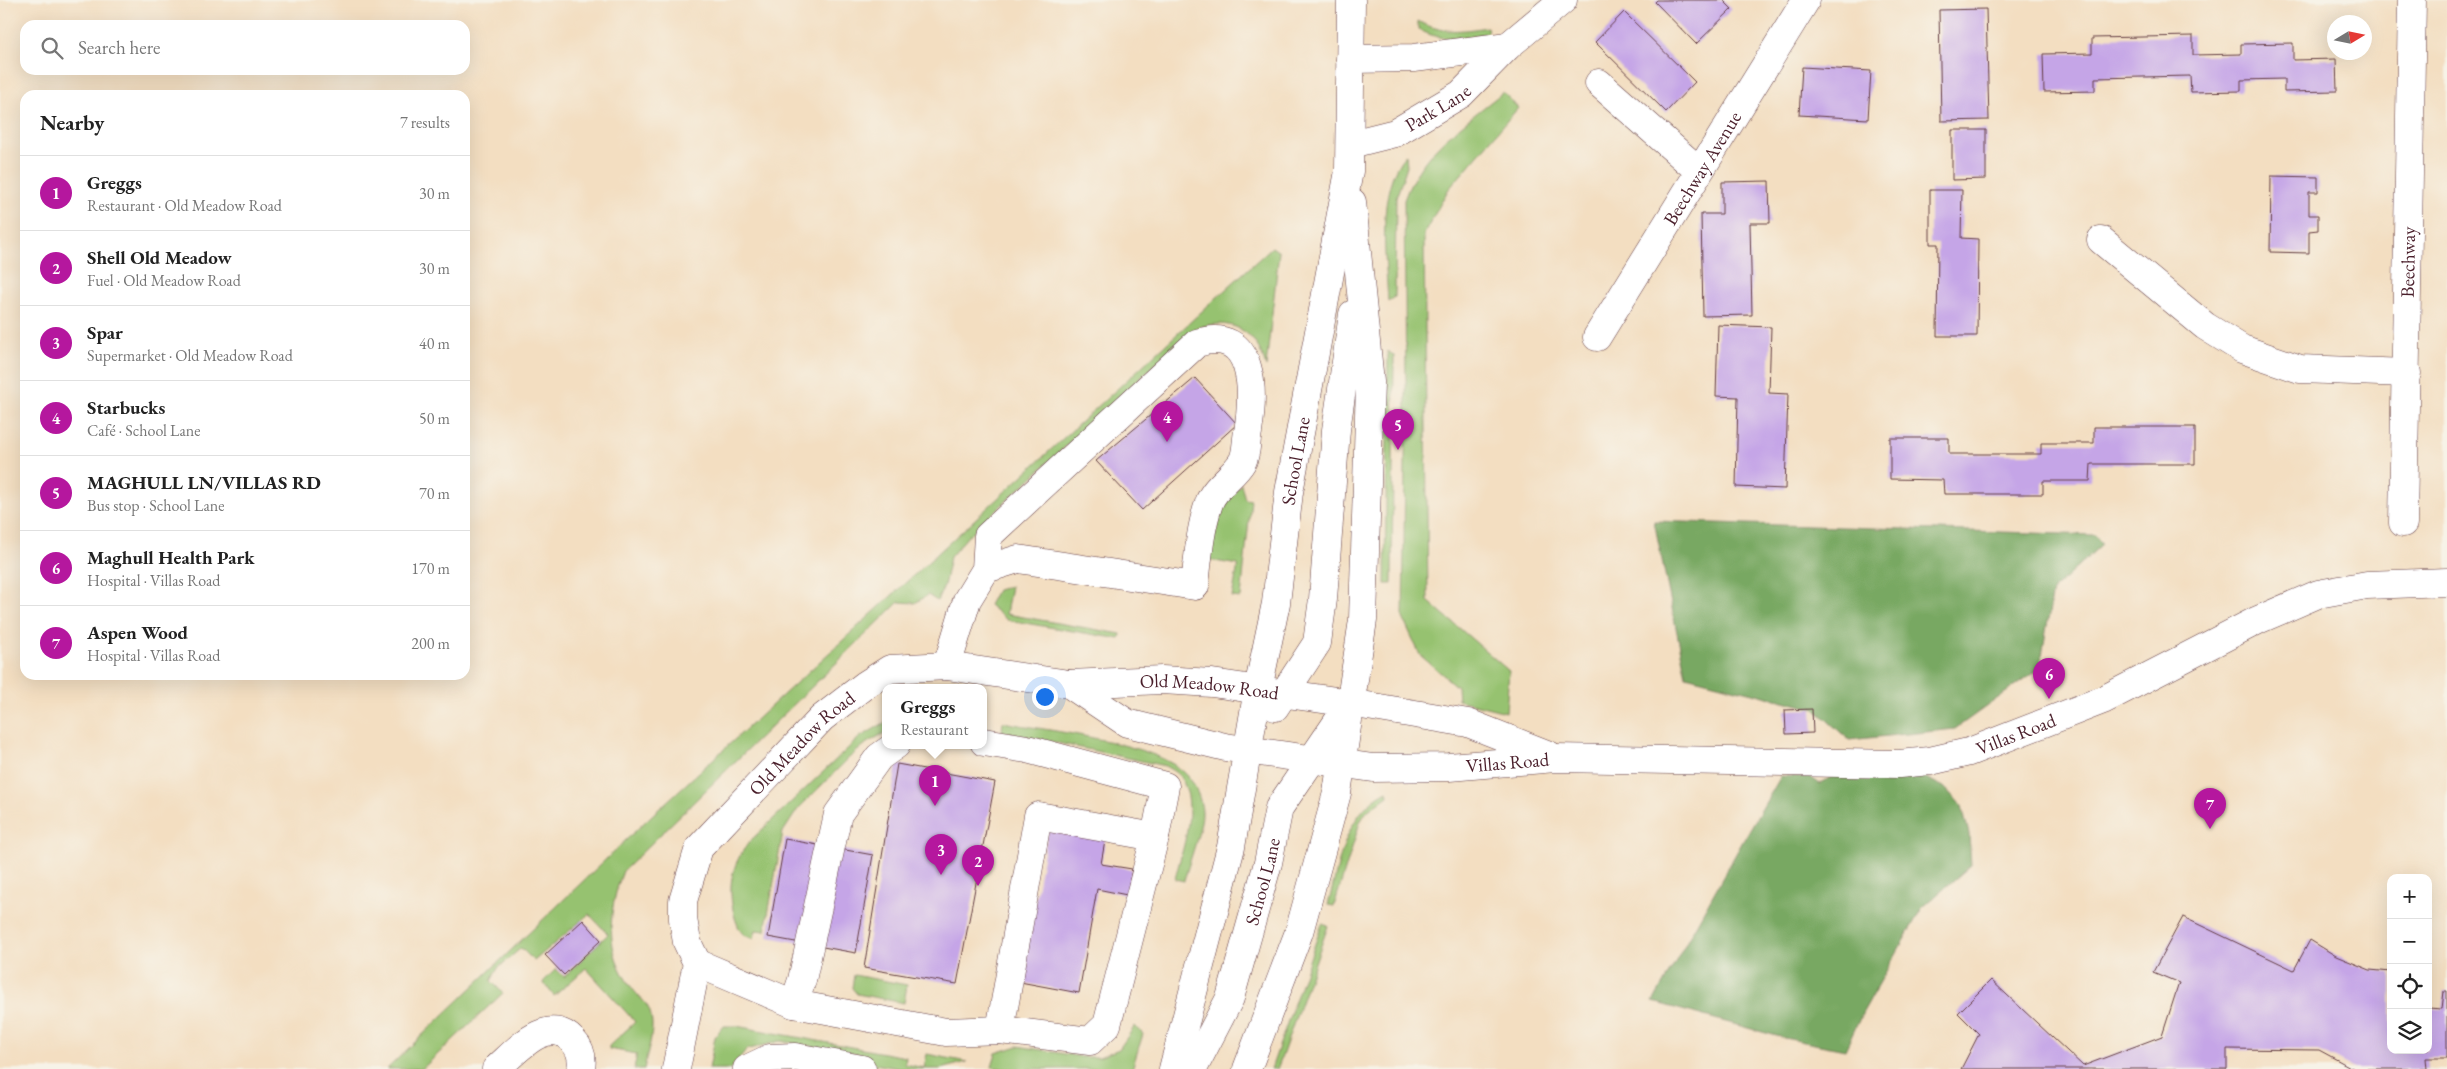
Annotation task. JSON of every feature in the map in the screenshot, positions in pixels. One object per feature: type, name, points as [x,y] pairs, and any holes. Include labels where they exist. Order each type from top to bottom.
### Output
[{"type":"street","name":"School Lane","points":[[1247,1069],[1299,932],[1337,793],[1364,600],[1370,382],[1359,276],[1350,158],[1351,0]]},
{"type":"street","name":"Park Lane","points":[[1350,158],[1461,94],[1508,46],[1563,0]]},
{"type":"street","name":"Beechway Avenue","points":[[1596,336],[1806,0]]},
{"type":"street","name":"Beechway","points":[[2403,523],[2412,0]]},
{"type":"street","name":"Park Lane","points":[[1350,59],[1414,58],[1508,46]]},
{"type":"street","points":[[1599,83],[1699,171]]},
{"type":"street","name":"School Lane","points":[[1173,1069],[1231,847],[1258,689],[1276,603],[1289,492],[1350,158]]},
{"type":"street","points":[[2101,240],[2205,326],[2242,349],[2300,369],[2407,373]]},
{"type":"street","name":"School Lane","points":[[1247,750],[1317,642],[1323,599],[1336,430],[1359,276]]},
{"type":"street","points":[[947,666],[967,600],[986,568],[988,536],[1197,343],[1209,340],[1222,340],[1234,346],[1242,355],[1248,366],[1250,379],[1250,419],[1243,460],[1209,501],[1198,552],[1195,586],[1018,559],[986,568]]},
{"type":"street","name":"Villas Road","points":[[1247,750],[1373,768],[1441,767],[1555,758],[1860,764],[1898,764],[1930,761],[1969,752],[2103,700],[2258,620],[2318,594],[2367,585],[2447,582]]},
{"type":"street","name":"Old Meadow Road","points":[[697,963],[687,942],[682,919],[685,892],[699,848],[822,718],[865,685],[890,669],[947,666],[1069,684],[1162,680],[1212,683],[1350,702]]},
{"type":"street","name":"Old Meadow Road","points":[[1069,684],[1127,723],[1247,750]]},
{"type":"street","name":"School Lane","points":[[1193,1069],[1230,998],[1268,863],[1279,808],[1350,702]]},
{"type":"street","name":"Villas Road","points":[[1350,702],[1468,723],[1555,758]]},
{"type":"street","points":[[676,1069],[697,963],[794,1004],[946,1032],[1000,1030],[1090,1041],[1107,1024],[1155,837],[1165,786],[1027,749],[987,742]]},
{"type":"street","points":[[794,1004],[802,980],[838,814],[879,757],[890,749]]},
{"type":"street","points":[[1000,1030],[1038,816],[1155,837]]},
{"type":"street","points":[[496,1069],[536,1035],[549,1031],[562,1033],[580,1048],[581,1069]]},
{"type":"street","points":[[747,1069],[770,1058],[795,1057],[800,1064],[862,1069]]},
{"type":"green space","points":[[1418,21],[1443,30],[1487,27],[1488,33],[1461,38],[1444,38],[1418,29]]},
{"type":"green space","points":[[1503,92],[1518,108],[1448,190],[1424,234],[1428,601],[1509,671],[1506,712],[1458,700],[1457,687],[1420,655],[1403,618],[1406,389],[1404,200],[1421,166],[1433,152],[1459,127]]},
{"type":"green space","points":[[1406,154],[1407,166],[1396,198],[1395,297],[1388,302],[1385,245],[1386,204],[1396,168]]},
{"type":"green space","points":[[1272,247],[1279,252],[1266,367],[1256,343],[1240,329],[1230,325],[1219,324],[1194,329],[968,536],[950,557],[944,586],[937,601],[928,595],[915,603],[899,602],[623,871],[614,901],[611,931],[617,960],[623,974],[650,1011],[652,1022],[651,1036],[644,1069],[634,1069],[637,1054],[609,1049],[609,1046],[635,1022],[586,968],[554,996],[543,982],[556,969],[564,977],[608,934],[589,914],[534,961],[521,948],[498,968],[491,981],[503,993],[422,1069],[387,1069],[650,817]]},
{"type":"green space","points":[[1388,351],[1394,356],[1392,584],[1385,584]]},
{"type":"green space","points":[[1241,484],[1245,499],[1251,500],[1241,598],[1232,597],[1238,565],[1209,560],[1223,510]]},
{"type":"green space","points":[[1654,521],[2095,535],[2102,544],[2053,590],[2040,668],[1955,729],[1849,740],[1815,709],[1686,676]]},
{"type":"green space","points":[[1011,586],[1006,614],[1121,634],[1120,639],[1007,620],[989,605],[997,590]]},
{"type":"green space","points":[[1003,722],[1128,746],[1153,754],[1173,764],[1188,776],[1197,792],[1202,818],[1184,881],[1175,879],[1185,842],[1189,802],[1186,789],[1178,774],[1165,766],[1002,731]]},
{"type":"green space","points":[[882,724],[882,734],[867,743],[850,757],[798,809],[783,832],[765,931],[756,930],[754,938],[746,936],[741,932],[736,922],[731,897],[734,868],[743,850],[750,841],[860,737]]},
{"type":"green space","points":[[1838,772],[1922,776],[1944,787],[1962,806],[1969,834],[1971,865],[1922,908],[1863,1012],[1845,1050],[1784,1038],[1653,1002],[1781,776],[1810,777],[1820,784]]},
{"type":"green space","points":[[1387,791],[1388,796],[1367,811],[1360,822],[1334,906],[1328,905],[1346,840],[1353,825],[1361,812],[1373,800]]},
{"type":"green space","points":[[1322,924],[1328,926],[1281,1059],[1277,1069],[1271,1069]]},
{"type":"green space","points":[[854,975],[907,985],[904,1003],[857,994],[852,988]]},
{"type":"green space","points":[[723,1026],[736,1026],[906,1057],[905,1064],[924,1068],[927,1054],[967,1062],[940,1069],[903,1069],[869,1063],[861,1054],[780,1041],[746,1050],[730,1069],[709,1069],[715,1037]]},
{"type":"green space","points":[[1135,1026],[1143,1034],[1132,1069],[1004,1069],[992,1067],[996,1053],[1018,1046],[1083,1057],[1099,1057],[1119,1049]]},
{"type":"building","points":[[1657,0],[1723,0],[1732,9],[1696,44],[1655,2]]},
{"type":"building","points":[[1986,9],[1989,120],[1941,121],[1939,10]]},
{"type":"building","points":[[1624,12],[1695,82],[1666,112],[1595,42]]},
{"type":"building","points":[[2193,36],[2193,55],[2241,54],[2241,44],[2293,43],[2293,60],[2336,60],[2337,91],[2284,92],[2284,79],[2241,80],[2241,91],[2191,92],[2190,76],[2095,78],[2095,91],[2044,92],[2043,54],[2092,53],[2092,38]]},
{"type":"building","points":[[1802,67],[1871,71],[1868,119],[1799,115]]},
{"type":"building","points":[[1952,130],[1986,130],[1986,179],[1952,180]]},
{"type":"building","points":[[2271,176],[2318,177],[2318,192],[2309,192],[2309,215],[2318,215],[2318,230],[2309,231],[2309,253],[2270,252]]},
{"type":"building","points":[[1769,181],[1770,223],[1750,223],[1752,315],[1703,316],[1701,214],[1722,214],[1722,182]]},
{"type":"building","points":[[1930,190],[1962,190],[1961,238],[1978,239],[1977,336],[1937,336],[1938,244],[1930,244]]},
{"type":"building","points":[[1718,325],[1771,327],[1769,393],[1788,394],[1785,489],[1736,487],[1738,397],[1716,396]]},
{"type":"building","points":[[1195,378],[1237,424],[1142,510],[1096,461]]},
{"type":"building","points":[[2094,427],[2195,427],[2195,464],[2091,464],[2090,481],[2043,481],[2043,494],[1944,494],[1943,480],[1890,479],[1890,438],[1949,438],[1949,454],[2041,454],[2041,443],[2094,443]]},
{"type":"building","points":[[1812,709],[1813,733],[1786,734],[1785,710]]},
{"type":"building","points":[[897,764],[995,782],[957,984],[864,968]]},
{"type":"building","points":[[1049,825],[1106,835],[1101,864],[1132,869],[1127,895],[1097,889],[1079,993],[1020,982]]},
{"type":"building","points":[[785,839],[873,855],[856,953],[768,937]]},
{"type":"building","points":[[2183,917],[2294,970],[2310,940],[2336,956],[2370,970],[2387,972],[2387,1054],[2432,1054],[2432,1008],[2442,1009],[2444,991],[2447,991],[2447,1058],[2426,1058],[2427,1069],[2354,1069],[2319,1050],[2227,1049],[2227,1069],[1961,1069],[1979,1034],[1958,1013],[1991,980],[2083,1066],[2162,1036],[2179,983],[2153,972]]},
{"type":"building","points":[[583,920],[601,940],[564,975],[545,955]]},
{"type":"place","name":"Starbucks","points":[[1167,442]]},
{"type":"place","name":"MAGHULL LN/VILLAS RD","points":[[1398,450]]},
{"type":"place","name":"Maghull Health Park","points":[[2049,699]]},
{"type":"place","name":"Greggs","points":[[935,806]]},
{"type":"place","name":"Aspen Wood","points":[[2210,829]]},
{"type":"place","name":"Spar","points":[[941,875]]},
{"type":"place","name":"Shell Old Meadow","points":[[978,886]]}]
